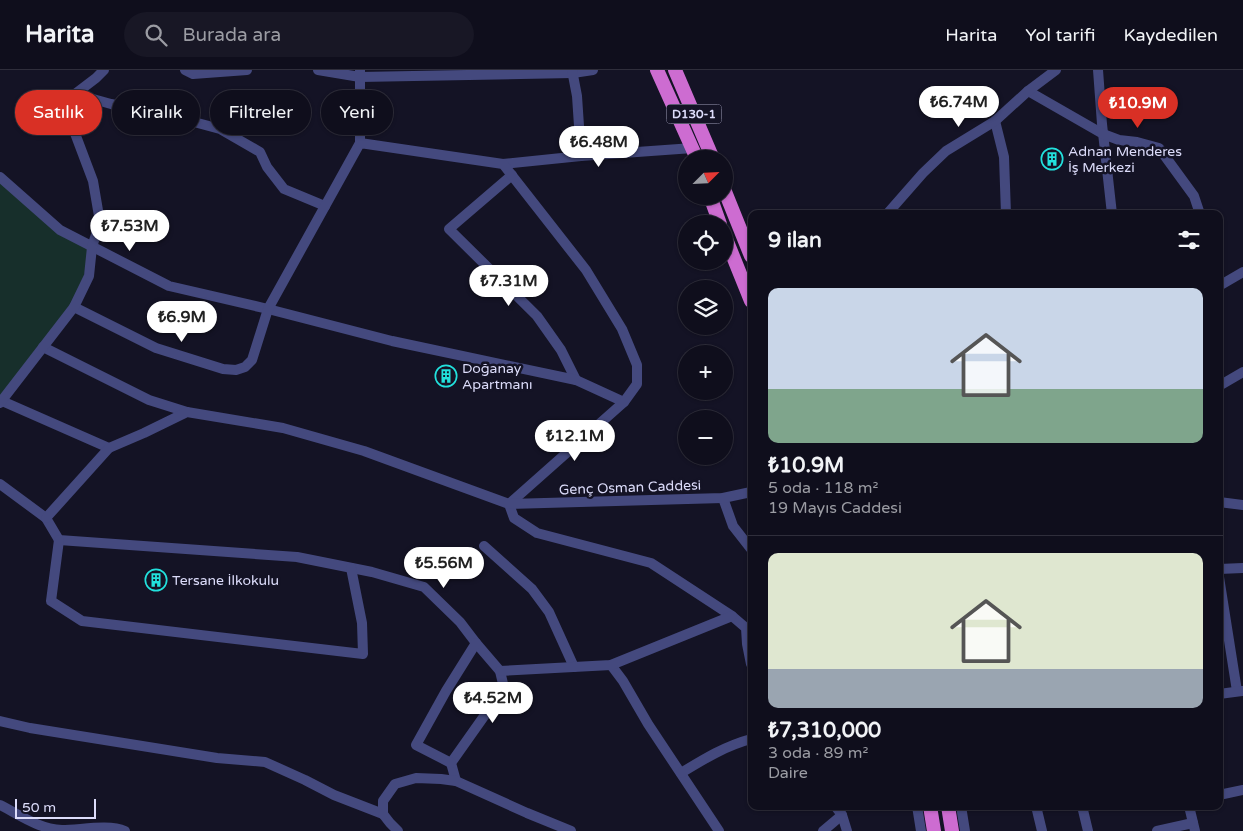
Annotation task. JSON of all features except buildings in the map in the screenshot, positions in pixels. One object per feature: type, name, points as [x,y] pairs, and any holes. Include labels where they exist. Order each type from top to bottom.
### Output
[{"type":"highway","name":"D130-1","points":[[657,70],[693,150]]},
{"type":"highway","name":"D130-1","points":[[675,70],[709,150]]},
{"type":"highway","points":[[730,205],[748,249]]},
{"type":"highway","points":[[733,256],[748,294]]},
{"type":"highway","points":[[931,810],[934,831]]},
{"type":"highway","points":[[949,810],[952,831]]},
{"type":"street","points":[[80,90],[104,70]]},
{"type":"street","points":[[185,70],[193,74],[248,70]]},
{"type":"street","points":[[318,70],[360,73],[572,72],[593,70]]},
{"type":"street","points":[[890,210],[922,173],[946,151],[995,121],[1028,91],[1056,70]]},
{"type":"street","points":[[1098,70],[1112,210]]},
{"type":"street","points":[[572,72],[577,96],[580,156]]},
{"type":"street","points":[[74,307],[156,348],[223,369],[236,370],[245,367],[252,360],[268,309],[360,143],[360,73]]},
{"type":"street","points":[[1028,91],[1103,134],[1119,140],[1137,142],[1159,148],[1194,196],[1199,210]]},
{"type":"street","points":[[102,102],[168,115],[220,129],[260,152],[267,167],[284,189],[325,206]]},
{"type":"street","points":[[995,121],[1004,158],[1006,210]]},
{"type":"street","points":[[76,135],[93,182],[100,222],[92,247],[89,276],[74,307],[1,402],[109,448]]},
{"type":"street","points":[[360,143],[503,164],[580,156],[678,154]]},
{"type":"street","points":[[503,164],[586,270],[622,329],[636,365],[637,384],[624,402],[509,504]]},
{"type":"street","points":[[512,176],[449,229],[536,316],[562,350],[576,380]]},
{"type":"street","points":[[0,177],[60,230],[169,286],[392,341],[576,380],[624,402]]},
{"type":"street","points":[[1223,284],[1243,272]]},
{"type":"street","points":[[43,347],[149,400],[187,412],[283,428],[364,451],[509,504]]},
{"type":"street","points":[[1223,384],[1243,372]]},
{"type":"street","points":[[46,518],[109,448],[187,412]]},
{"type":"street","points":[[0,484],[46,518],[59,540],[50,601],[82,621],[363,654],[362,623],[350,568]]},
{"type":"street","name":"Genç Osman Caddesi","points":[[509,504],[723,498],[748,493]]},
{"type":"street","points":[[723,498],[733,526],[748,545]]},
{"type":"street","points":[[1223,503],[1243,506]]},
{"type":"street","points":[[509,504],[514,518],[537,534],[651,562],[732,616],[746,622],[748,649]]},
{"type":"street","points":[[59,540],[297,557],[372,572],[424,587],[460,622],[500,671],[504,688],[451,763]]},
{"type":"street","points":[[484,546],[532,589],[549,612],[574,668]]},
{"type":"street","points":[[1223,570],[1243,568]]},
{"type":"street","points":[[1223,600],[1240,691],[1223,693]]},
{"type":"street","points":[[500,671],[611,665],[732,616]]},
{"type":"street","points":[[456,781],[451,763],[416,745],[446,691],[476,643]]},
{"type":"street","points":[[611,665],[719,831]]},
{"type":"street","points":[[0,721],[30,728],[207,756],[265,762],[383,814],[398,831]]},
{"type":"street","points":[[680,773],[710,755],[735,743],[748,740]]},
{"type":"street","points":[[383,814],[383,801],[395,784],[416,778],[441,779],[456,781],[571,831]]},
{"type":"street","points":[[1223,794],[1243,790]]},
{"type":"street","points":[[0,805],[39,825],[61,830],[95,828],[121,829],[125,831]]},
{"type":"street","points":[[918,810],[921,831]]},
{"type":"street","points":[[962,810],[965,831]]},
{"type":"street","points":[[1037,810],[1042,831]]},
{"type":"street","points":[[1083,810],[1088,831]]},
{"type":"street","points":[[1157,831],[1194,827],[1190,810]]},
{"type":"street","points":[[823,831],[838,811],[847,831]]},
{"type":"green space","points":[[0,177],[27,202],[92,247],[76,304],[0,403]]},
{"type":"place","name":"Adnan Menderes İş Merkezi","points":[[1052,159]]},
{"type":"place","name":"Doğanay Apartmanı","points":[[446,376]]},
{"type":"place","name":"Tersane İlkokulu","points":[[156,580]]}]
